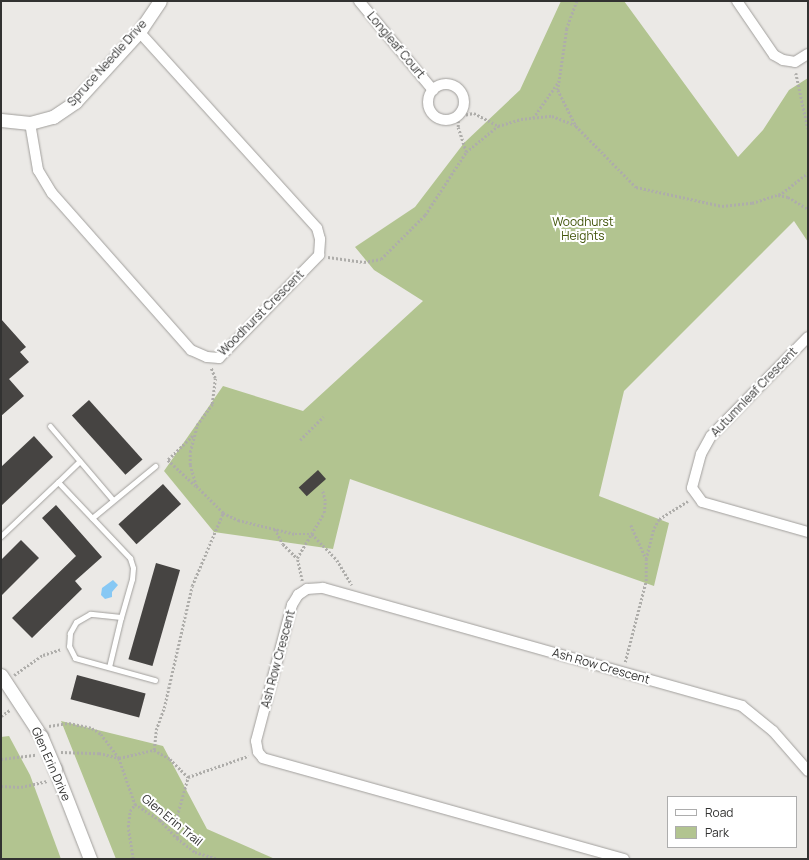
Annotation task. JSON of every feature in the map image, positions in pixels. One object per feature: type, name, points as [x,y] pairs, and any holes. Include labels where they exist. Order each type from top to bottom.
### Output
[{"type":"street","name":"Spruce Needle Drive","points":[[1,120],[30,123],[53,117],[75,102],[139,32],[160,1]]},
{"type":"street","name":"Longleaf Court","points":[[359,1],[433,90]]},
{"type":"street","points":[[737,1],[774,55],[783,60],[795,62],[808,54]]},
{"type":"street","points":[[139,32],[317,228],[320,239],[319,255]]},
{"type":"street","name":"Longleaf Court","points":[[446,84],[459,90],[464,103],[458,116],[450,120],[440,119],[433,114],[429,106],[429,97],[433,90],[446,84]]},
{"type":"street","name":"Woodhurst Crescent","points":[[30,123],[38,170],[52,193],[191,350],[207,357],[219,358],[319,255]]},
{"type":"street","name":"Autumnleaf Crescent","points":[[696,496],[692,488],[701,454],[711,436],[808,337]]},
{"type":"street","points":[[696,496],[702,502],[808,532]]},
{"type":"street","name":"Ash Row Crescent","points":[[258,752],[256,741],[292,605],[304,590],[319,587],[742,706],[773,731],[808,771]]},
{"type":"street","name":"Glen Erin Drive","points":[[4,678],[39,733],[90,859]]},
{"type":"street","points":[[258,752],[270,761],[624,859]]},
{"type":"lane","points":[[50,426],[113,500]]},
{"type":"lane","points":[[1,536],[80,461]]},
{"type":"lane","points":[[92,518],[155,466]]},
{"type":"lane","points":[[58,482],[130,558],[133,568],[132,579],[109,667]]},
{"type":"lane","points":[[121,617],[90,614],[76,622],[70,633],[69,646],[75,658],[155,680]]},
{"type":"path","points":[[576,1],[567,29],[558,90],[576,126],[636,187],[722,206],[752,203],[777,195],[782,193],[808,172]]},
{"type":"path","points":[[795,62],[797,87],[808,129]]},
{"type":"path","points":[[532,118],[559,81]]},
{"type":"path","points":[[466,152],[458,127],[458,116],[474,113],[498,126]]},
{"type":"path","points":[[319,255],[354,261],[381,259],[425,215],[466,152],[498,126],[532,118],[552,116],[576,126]]},
{"type":"path","points":[[777,195],[788,197],[808,209]]},
{"type":"path","points":[[196,486],[190,465],[190,452],[197,425],[212,404],[215,378],[207,357]]},
{"type":"path","points":[[300,440],[323,417]]},
{"type":"path","points":[[194,435],[168,460],[223,513],[295,534],[312,534],[337,560],[360,599]]},
{"type":"path","points":[[297,558],[324,513],[325,501],[322,489]]},
{"type":"path","points":[[623,672],[646,581],[646,559],[659,519],[696,496]]},
{"type":"path","points":[[154,750],[156,730],[164,708],[192,586],[223,513]]},
{"type":"path","points":[[631,525],[646,559]]},
{"type":"path","points":[[275,529],[283,544],[297,558],[304,590]]},
{"type":"path","points":[[4,678],[43,655],[69,646]]},
{"type":"path","points":[[39,733],[56,723],[80,724],[101,734],[120,758]]},
{"type":"path","points":[[57,752],[99,753],[120,758],[154,750],[170,759],[188,778]]},
{"type":"path","points":[[188,778],[258,752]]},
{"type":"path","points":[[1,759],[42,754]]},
{"type":"path","name":"Glen Erin Trail","points":[[120,758],[135,804],[160,820],[177,838],[195,852],[218,859]]},
{"type":"path","points":[[1,786],[21,788],[56,773]]},
{"type":"path","points":[[177,838],[178,816],[188,778]]},
{"type":"path","points":[[133,859],[128,827],[130,811],[135,804]]},
{"type":"path","points":[[160,820],[178,816]]},
{"type":"green space","name":"Woodhurst Heights","points":[[561,1],[624,1],[738,157],[763,130],[789,90],[808,78],[808,242],[794,221],[624,391],[599,496],[669,523],[654,586],[350,479],[333,549],[214,532],[164,471],[223,386],[303,411],[423,301],[374,270],[355,247],[415,207],[464,143],[520,90]]},
{"type":"green space","points":[[61,721],[163,746],[207,829],[275,859],[116,859]]},
{"type":"green space","points":[[9,736],[30,775],[61,859],[1,859],[1,737]]},
{"type":"water","points":[[113,580],[118,585],[112,592],[112,597],[105,599],[101,595],[102,588]]},
{"type":"building","points":[[1,319],[26,347],[20,352],[29,362],[9,379],[24,396],[1,416]]},
{"type":"building","points":[[89,400],[143,459],[125,475],[72,415]]},
{"type":"building","points":[[34,436],[53,457],[1,506],[1,467]]},
{"type":"building","points":[[318,470],[326,479],[307,496],[299,487]]},
{"type":"building","points":[[163,484],[181,504],[136,544],[118,524]]},
{"type":"building","points":[[56,505],[102,557],[75,581],[82,589],[32,638],[12,618],[76,556],[42,518]]},
{"type":"building","points":[[21,540],[39,558],[1,596],[1,560]]},
{"type":"building","points":[[156,563],[180,570],[152,666],[128,659]]},
{"type":"building","points":[[77,675],[146,693],[139,718],[71,699]]}]
